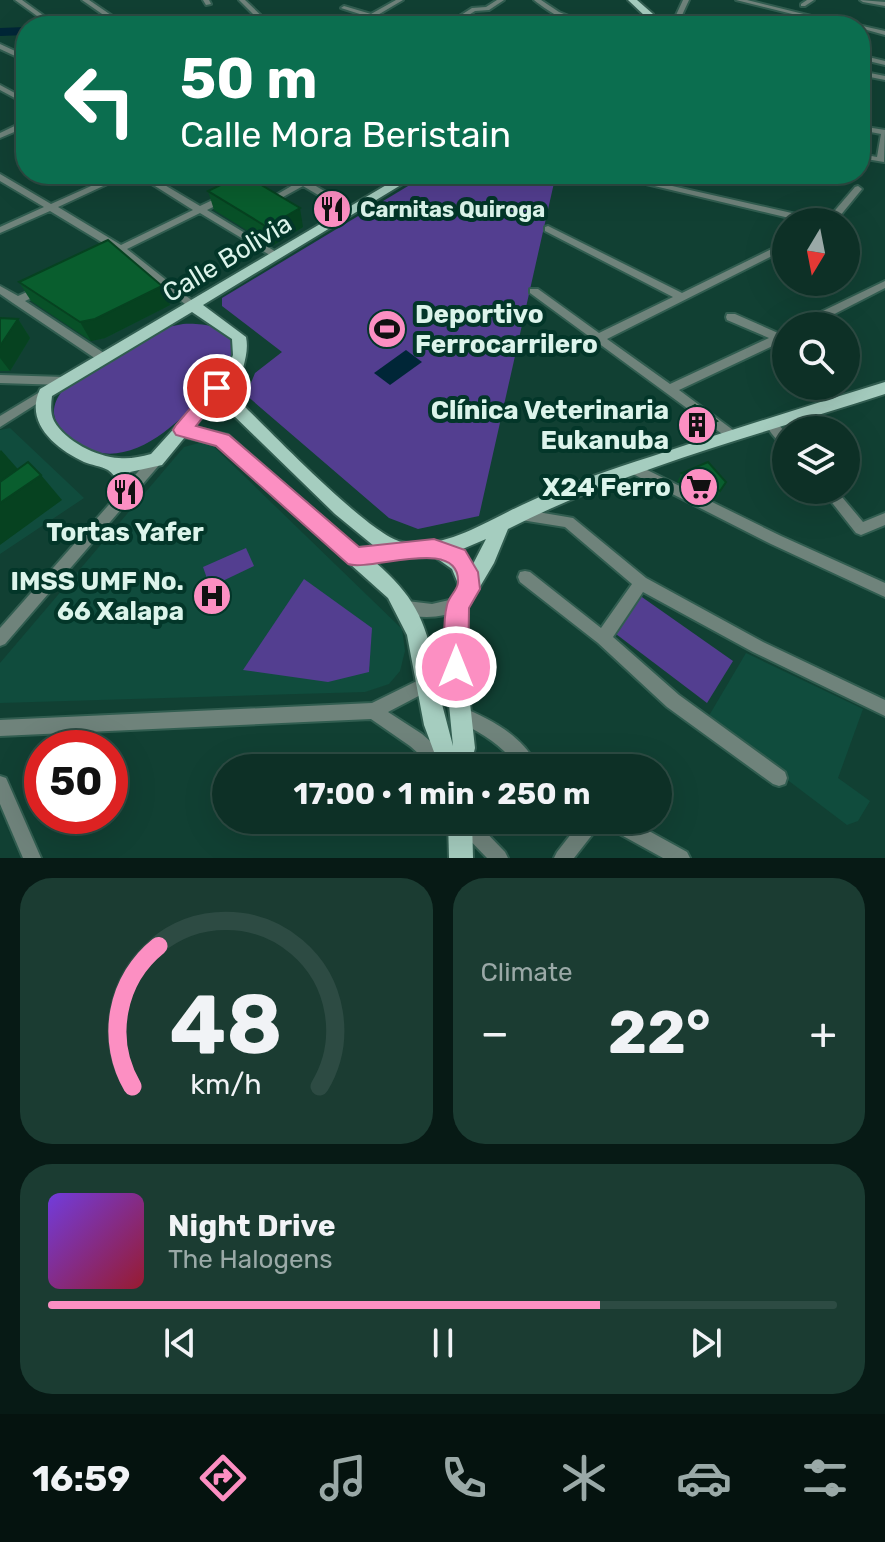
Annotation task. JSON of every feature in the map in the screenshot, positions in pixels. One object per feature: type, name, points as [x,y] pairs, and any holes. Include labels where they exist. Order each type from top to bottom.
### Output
[{"type":"main road","points":[[632,0],[645,9],[649,16]]},
{"type":"main road","name":"Calle Bolivia","points":[[45,393],[395,184]]},
{"type":"main road","points":[[212,318],[209,305],[215,293]]},
{"type":"main road","points":[[115,465],[156,460],[231,374],[240,357],[242,345],[239,337],[194,306]]},
{"type":"main road","points":[[176,317],[212,318]]},
{"type":"main road","points":[[231,374],[229,394],[235,407],[370,534],[399,550]]},
{"type":"main road","points":[[799,416],[885,388]]},
{"type":"main road","points":[[45,393],[42,410],[47,424],[63,441],[115,465],[127,481],[130,492]]},
{"type":"main road","points":[[356,557],[399,550],[434,549],[500,527],[545,502],[772,425]]},
{"type":"main road","points":[[182,430],[222,440],[395,592],[407,608],[419,634],[443,754]]},
{"type":"main road","points":[[463,597],[488,557],[500,527]]},
{"type":"main road","points":[[434,549],[457,557],[467,572],[456,667],[462,754]]},
{"type":"main road","points":[[427,684],[456,667]]},
{"type":"main road","points":[[461,834],[461,858]]},
{"type":"street","points":[[18,0],[38,16]]},
{"type":"street","points":[[85,0],[110,16]]},
{"type":"street","points":[[242,0],[258,16]]},
{"type":"street","points":[[344,8],[372,16],[400,0]]},
{"type":"street","points":[[463,16],[474,9],[487,9],[501,0]]},
{"type":"street","points":[[537,0],[565,16]]},
{"type":"street","points":[[739,0],[812,16]]},
{"type":"street","points":[[803,5],[811,0]]},
{"type":"street","points":[[863,0],[885,4]]},
{"type":"street","points":[[336,13],[355,2]]},
{"type":"street","points":[[795,12],[810,16]]},
{"type":"street","points":[[0,46],[14,53]]},
{"type":"street","points":[[0,59],[14,53]]},
{"type":"street","points":[[883,162],[885,133]]},
{"type":"street","points":[[0,177],[121,249],[194,306]]},
{"type":"street","points":[[0,230],[102,184]]},
{"type":"street","points":[[157,184],[276,255]]},
{"type":"street","points":[[95,262],[251,184]]},
{"type":"street","points":[[295,203],[280,195],[299,184]]},
{"type":"street","points":[[305,184],[328,197]]},
{"type":"street","points":[[652,184],[772,211]]},
{"type":"street","points":[[842,208],[858,189]]},
{"type":"street","points":[[548,229],[682,297]]},
{"type":"street","points":[[599,338],[772,252]]},
{"type":"street","points":[[17,301],[56,282]]},
{"type":"street","points":[[830,312],[885,284]]},
{"type":"street","points":[[0,289],[103,358]]},
{"type":"street","points":[[534,291],[733,436]]},
{"type":"street","points":[[731,317],[772,332]]},
{"type":"street","points":[[669,390],[772,341]]},
{"type":"street","points":[[0,379],[64,381]]},
{"type":"street","points":[[0,422],[45,393]]},
{"type":"street","points":[[0,639],[156,460]]},
{"type":"street","points":[[637,470],[776,540],[885,590]]},
{"type":"street","points":[[840,504],[861,529],[885,519]]},
{"type":"street","points":[[520,515],[568,522],[641,583],[758,647],[885,708]]},
{"type":"street","points":[[525,577],[603,638],[708,728],[779,778]]},
{"type":"street","points":[[603,638],[641,583]]},
{"type":"street","points":[[407,608],[432,611],[463,597]]},
{"type":"street","points":[[0,728],[373,711],[427,684]]},
{"type":"street","points":[[373,711],[433,754]]},
{"type":"street","points":[[461,715],[482,723],[520,754]]},
{"type":"street","points":[[0,784],[32,858]]},
{"type":"street","points":[[475,834],[499,858]]},
{"type":"street","points":[[563,858],[582,834]]},
{"type":"street","points":[[637,834],[681,858]]},
{"type":"shaded area","name":"Deportivo Ferrocarrilero","points":[[411,184],[554,184],[479,516],[418,529],[389,518],[246,395],[255,373],[282,352],[222,306],[222,298]]},
{"type":"shaded area","points":[[183,324],[218,329],[229,336],[233,348],[221,374],[177,421],[159,436],[120,453],[100,453],[80,445],[61,429],[54,406],[66,386],[168,327]]},
{"type":"shaded area","points":[[10,428],[84,498],[0,554],[0,430]]},
{"type":"shaded area","name":"IMSS UMF No. 66 Xalapa","points":[[211,444],[402,629],[405,651],[400,671],[389,684],[365,692],[0,703],[0,663],[184,447]]},
{"type":"shaded area","points":[[246,548],[254,566],[210,587],[203,567]]},
{"type":"shaded area","points":[[304,579],[372,628],[369,672],[328,682],[243,670]]},
{"type":"shaded area","points":[[639,595],[733,661],[707,703],[612,631]]},
{"type":"shaded area","points":[[746,653],[863,709],[838,778],[870,801],[858,821],[847,825],[707,719]]},
{"type":"water","points":[[406,350],[422,362],[390,385],[374,373]]},
{"type":"building","points":[[222,184],[260,184],[300,208],[267,227],[208,191]]},
{"type":"building","points":[[332,192],[343,197],[325,207],[315,202]]},
{"type":"building","points":[[108,240],[162,286],[95,319],[80,322],[19,282]]},
{"type":"building","points":[[0,318],[18,319],[0,346]]},
{"type":"building","points":[[695,405],[717,421],[703,427],[686,411]]},
{"type":"building","points":[[28,462],[41,475],[0,503],[0,482]]},
{"type":"building","points":[[708,462],[726,482],[720,491],[682,473]]},
{"type":"waterway","points":[[0,32],[16,31]]},
{"type":"place","name":"Carnitas Quiroga","points":[[332,209]]},
{"type":"place","name":"Deportivo Ferrocarrilero","points":[[387,329]]},
{"type":"place","name":"Clínica Veterinaria Eukanuba","points":[[697,425]]},
{"type":"place","name":"X24 Ferro","points":[[699,487]]},
{"type":"place","name":"Tortas Yafer","points":[[125,492]]},
{"type":"place","name":"IMSS UMF No. 66 Xalapa","points":[[212,596]]},
{"type":"route","points":[[217,388],[182,430],[222,440],[356,557],[399,550],[434,549],[457,557],[467,572],[469,589],[458,605],[456,667]]}]
